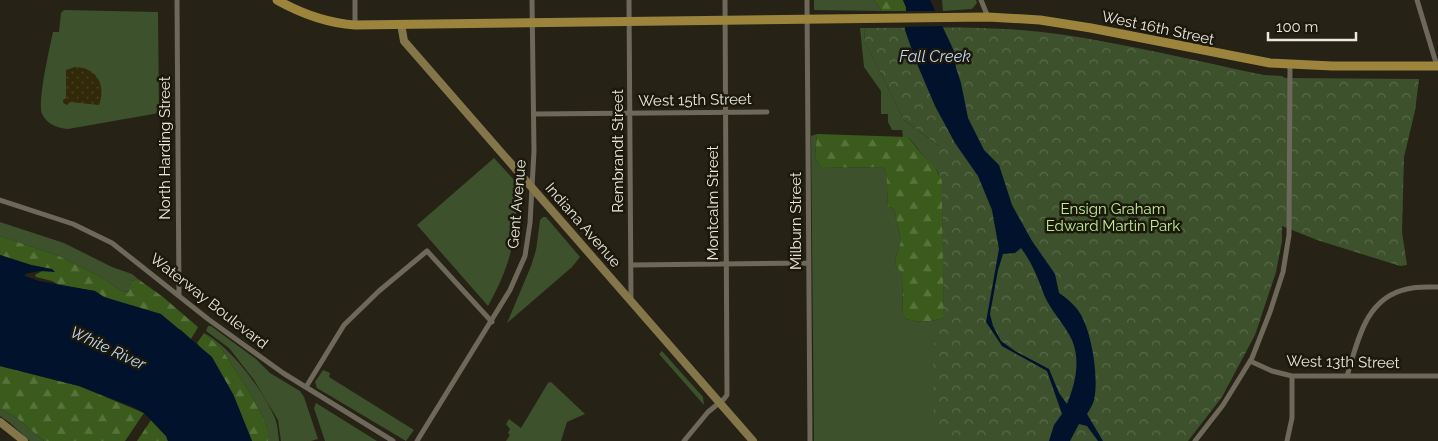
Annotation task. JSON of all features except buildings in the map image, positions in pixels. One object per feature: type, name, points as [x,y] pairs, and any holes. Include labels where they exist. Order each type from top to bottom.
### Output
[{"type":"main road","name":"West 16th Street","points":[[277,0],[312,17],[333,22],[355,24],[988,17],[1040,20],[1091,28],[1248,60],[1290,65],[1437,66]]},
{"type":"main road","name":"Indiana Avenue","points":[[400,24],[404,41],[753,441]]},
{"type":"main road","points":[[0,422],[24,441]]},
{"type":"street","name":"North Harding Street","points":[[177,0],[179,296]]},
{"type":"street","points":[[355,0],[355,24]]},
{"type":"street","name":"Gent Avenue","points":[[417,441],[492,322],[510,290],[525,256],[528,241],[534,151],[532,0]]},
{"type":"street","name":"Rembrandt Street","points":[[629,0],[631,302]]},
{"type":"street","name":"Montcalm Street","points":[[720,403],[726,394],[725,0]]},
{"type":"street","name":"Milburn Street","points":[[807,0],[810,441]]},
{"type":"street","points":[[981,0],[988,17]]},
{"type":"street","points":[[1417,0],[1437,66]]},
{"type":"street","points":[[1196,441],[1223,405],[1250,361],[1283,272],[1287,251],[1290,65]]},
{"type":"street","name":"West 15th Street","points":[[534,114],[766,112]]},
{"type":"street","name":"Waterway Boulevard","points":[[0,200],[93,232],[125,252],[179,296],[283,373],[393,441]]},
{"type":"street","points":[[306,387],[344,325],[379,291],[427,251],[492,322]]},
{"type":"street","points":[[631,265],[808,263]]},
{"type":"street","points":[[1347,376],[1364,325],[1375,306],[1400,290],[1438,287]]},
{"type":"street","name":"West 13th Street","points":[[1250,361],[1272,371],[1292,376],[1438,376]]},
{"type":"street","points":[[1286,441],[1292,418],[1292,376]]},
{"type":"street","points":[[684,441],[708,412],[720,403]]},
{"type":"green space","points":[[814,0],[874,0],[882,11],[814,10]]},
{"type":"green space","points":[[874,0],[903,0],[906,11],[882,11]]},
{"type":"green space","points":[[942,0],[976,0],[977,3],[972,9],[943,11]]},
{"type":"green space","points":[[64,10],[158,12],[159,113],[68,129],[56,126],[47,120],[42,114],[41,108],[44,74],[53,32],[59,32],[61,13]]},
{"type":"green space","points":[[860,28],[864,28],[865,42],[904,120],[958,163],[960,173],[972,187],[975,197],[975,265],[972,292],[966,315],[966,335],[955,364],[958,423],[964,441],[814,441],[811,136],[817,134],[815,158],[821,168],[883,167],[886,172],[888,206],[894,209],[901,241],[895,260],[896,266],[902,274],[903,317],[923,322],[944,318],[942,180],[910,139],[903,137],[902,130],[892,130],[888,122],[888,114],[881,114],[881,91],[864,67]]},
{"type":"green space","name":"Ensign Graham Edward Martin Park","points":[[864,28],[961,28],[1034,31],[1110,43],[1285,78],[1419,79],[1415,111],[1404,157],[1402,232],[1407,265],[1400,266],[1317,240],[1282,226],[1282,241],[1276,272],[1255,335],[1222,397],[1188,441],[940,441],[934,426],[933,347],[944,318],[942,180],[939,174],[939,146],[904,120],[865,42]]},
{"type":"green space","points":[[817,134],[908,137],[934,166],[942,180],[944,318],[923,322],[903,317],[902,274],[896,266],[895,260],[901,241],[894,209],[888,206],[886,172],[883,167],[821,168],[815,158]]},
{"type":"green space","points":[[494,158],[517,183],[517,201],[512,247],[503,275],[488,306],[417,225]]},
{"type":"green space","points":[[546,217],[580,257],[572,267],[507,323],[531,266],[536,250],[540,220]]},
{"type":"green space","points":[[0,222],[64,243],[112,267],[132,274],[138,279],[131,281],[130,292],[121,291],[103,278],[59,256],[0,236]]},
{"type":"green space","points":[[0,236],[59,256],[103,278],[121,291],[129,292],[131,281],[138,279],[163,297],[198,327],[191,339],[181,330],[131,306],[104,297],[95,291],[59,285],[36,277],[35,275],[42,271],[54,271],[0,255]]},
{"type":"green space","points":[[208,326],[211,326],[256,359],[270,373],[300,391],[304,397],[318,439],[311,441],[281,441],[278,420],[254,380],[229,348],[206,331]]},
{"type":"green space","points":[[204,333],[225,348],[254,382],[275,418],[279,441],[268,441],[268,430],[252,396],[221,348]]},
{"type":"green space","points":[[204,333],[221,348],[252,396],[268,430],[268,441],[252,441],[233,394],[197,343]]},
{"type":"green space","points":[[662,351],[703,397],[704,405],[659,354]]},
{"type":"green space","points":[[0,366],[79,386],[144,413],[125,441],[44,441],[17,418],[0,409]]},
{"type":"green space","points":[[323,370],[330,373],[329,377],[414,430],[406,441],[317,388],[315,382]]},
{"type":"green space","points":[[551,382],[585,414],[567,422],[561,441],[506,441],[510,435],[508,433],[510,429],[506,424],[509,419],[521,428],[548,383]]},
{"type":"green space","points":[[316,403],[377,441],[325,441],[314,408]]},
{"type":"green space","points":[[0,409],[17,418],[44,441],[30,441],[0,416]]},
{"type":"green space","points":[[151,420],[166,436],[168,441],[137,441]]},
{"type":"sand","points":[[75,67],[89,70],[98,78],[102,91],[99,105],[70,102],[67,105],[63,103],[63,100],[66,98],[66,70]]},
{"type":"water","name":"Fall Creek","points":[[903,0],[930,0],[954,51],[956,68],[968,118],[984,150],[999,165],[1012,205],[1032,241],[1055,274],[1059,293],[1069,300],[1085,323],[1094,357],[1096,381],[1094,400],[1087,414],[1103,441],[1098,441],[1087,426],[1079,424],[1070,441],[1049,441],[1054,425],[1062,414],[1047,371],[1002,346],[986,322],[999,249],[992,210],[978,176],[955,143],[935,106],[915,59],[905,30],[906,7]],"holes":[[[1021,248],[1048,303],[1069,334],[1075,348],[1076,373],[1067,404],[1059,393],[1049,369],[1015,351],[1001,341],[993,326],[990,314],[1003,254],[1015,253]]]},
{"type":"water","name":"White River","points":[[0,255],[31,265],[52,269],[55,272],[39,271],[25,274],[25,276],[39,281],[95,291],[104,297],[161,314],[212,357],[233,394],[252,441],[168,441],[166,436],[144,413],[133,407],[79,386],[0,366]]},
{"type":"pier","points":[[903,11],[937,11],[944,26],[903,27]]}]
